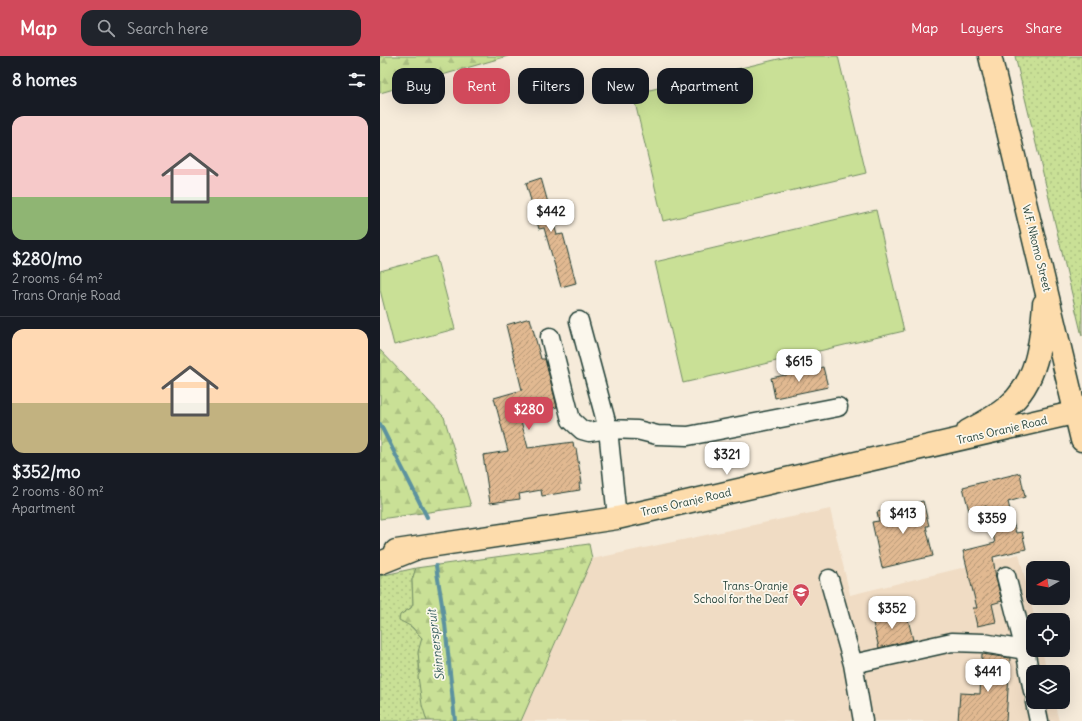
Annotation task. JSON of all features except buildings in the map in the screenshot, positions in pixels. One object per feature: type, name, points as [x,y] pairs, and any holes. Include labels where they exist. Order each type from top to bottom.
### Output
[{"type":"main road","name":"W.F. Nkomo Street","points":[[990,56],[1045,281],[1079,412],[1082,440]]},
{"type":"main road","points":[[947,443],[992,418],[1008,406],[1021,392],[1030,378],[1038,358],[1042,332],[1045,281]]},
{"type":"main road","name":"Trans Oranje Road","points":[[380,554],[617,518],[1079,412]]},
{"type":"main road","points":[[380,563],[414,549]]},
{"type":"lane","points":[[580,321],[608,429],[617,518]]},
{"type":"lane","points":[[550,337],[571,420],[582,430],[589,432],[608,429],[637,430],[670,437],[688,436],[838,407]]},
{"type":"lane","points":[[1006,576],[1028,665]]},
{"type":"lane","points":[[829,579],[853,664],[863,721]]},
{"type":"lane","points":[[853,664],[952,642],[983,643],[1025,650]]},
{"type":"lane","points":[[1036,709],[1039,721]]},
{"type":"shaded area","name":"Trans-Oranje School for the Deaf","points":[[830,509],[850,595],[1019,554],[1026,583],[1026,605],[1031,605],[1033,613],[1026,613],[1026,657],[1044,657],[1045,665],[1026,665],[1026,709],[1056,709],[1059,721],[521,721],[592,559]]},
{"type":"green space","points":[[380,56],[508,56],[466,68],[453,68],[453,72],[445,74],[445,68],[392,68],[392,90],[380,93]]},
{"type":"green space","points":[[791,56],[838,56],[866,173],[663,221],[635,104],[649,104],[649,90],[657,88],[657,104],[753,104],[753,68],[741,68]]},
{"type":"green space","points":[[1015,56],[1082,56],[1082,336]]},
{"type":"green space","points":[[876,210],[904,331],[683,383],[655,262]]},
{"type":"green space","points":[[436,256],[455,329],[394,345],[380,290],[380,271]]},
{"type":"green space","points":[[380,350],[444,417],[471,506],[380,519]]},
{"type":"green space","points":[[589,544],[592,559],[521,721],[427,721],[422,705],[418,676],[420,672],[418,652],[422,638],[412,627],[399,620],[400,615],[411,608],[413,604],[412,580],[416,568]]},
{"type":"green space","points":[[416,568],[412,580],[413,604],[411,608],[400,615],[422,638],[419,669],[422,702],[427,721],[380,721],[380,576]]},
{"type":"waterway","name":"Skinnerspruit","points":[[380,424],[427,517]]},
{"type":"waterway","name":"Skinnerspruit","points":[[436,566],[445,624],[455,721]]},
{"type":"place","name":"Trans-Oranje School for the Deaf","points":[[801,607]]}]
